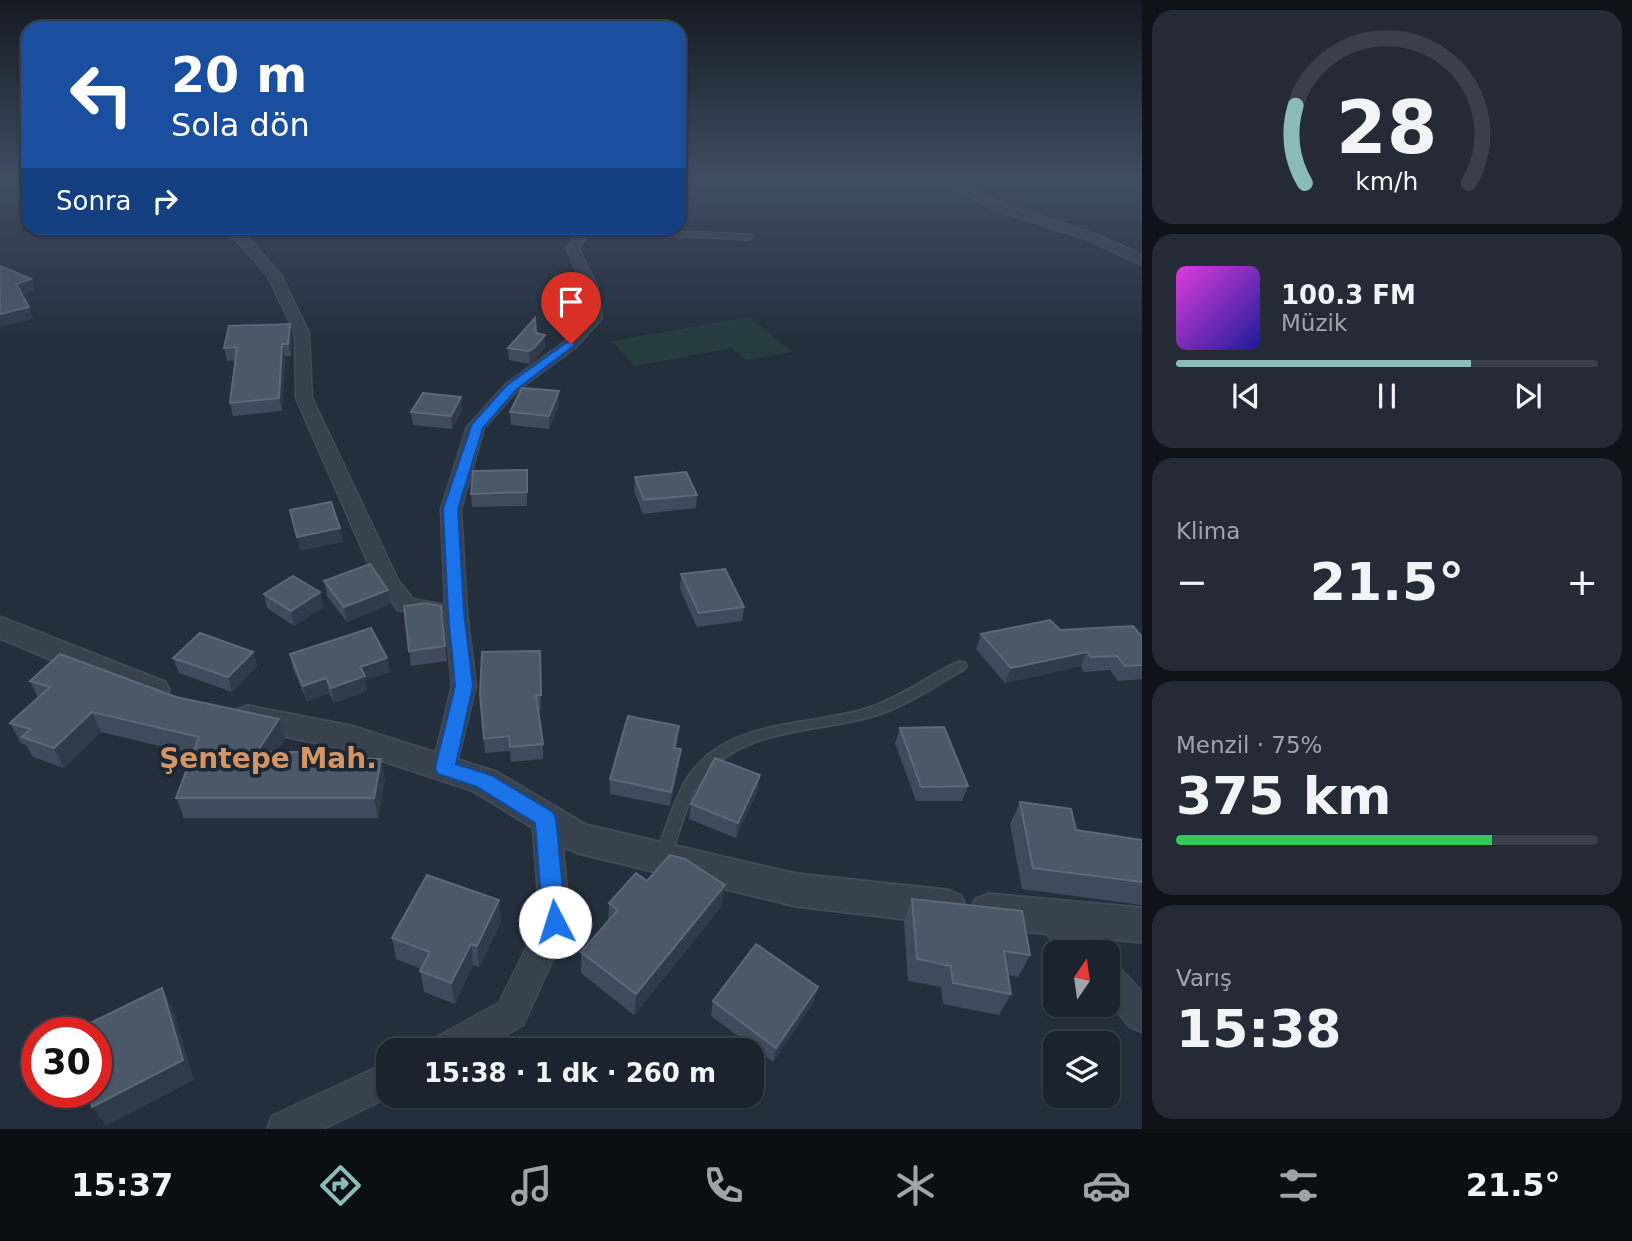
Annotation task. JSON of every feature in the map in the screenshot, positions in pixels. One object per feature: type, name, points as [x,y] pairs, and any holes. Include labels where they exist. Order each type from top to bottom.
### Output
[{"type":"street","points":[[1085,234],[1124,250],[1142,261]]},
{"type":"street","points":[[236,235],[274,275],[302,333],[304,398],[388,583],[406,605],[456,612]]},
{"type":"street","points":[[445,768],[464,686],[456,612],[451,509],[476,427],[512,387],[571,344],[595,318],[590,286],[573,249],[581,235]]},
{"type":"street","points":[[0,627],[183,702]]},
{"type":"street","points":[[221,712],[351,738],[484,781],[578,838],[796,890],[1142,925]]},
{"type":"street","points":[[469,1038],[512,1014],[555,922],[545,818]]},
{"type":"street","points":[[1052,918],[1072,940]]},
{"type":"street","points":[[1120,991],[1142,1016]]},
{"type":"street","points":[[285,1129],[376,1085]]},
{"type":"lane","points":[[686,234],[749,237]]},
{"type":"lane","points":[[662,858],[693,781],[706,765],[722,752],[760,735],[864,714],[890,706],[960,666]]},
{"type":"green space","points":[[750,317],[792,352],[746,360],[732,348],[635,366],[612,341]]},
{"type":"building","points":[[0,266],[31,279],[16,284],[29,307],[0,314]]},
{"type":"building","points":[[535,318],[536,333],[545,335],[534,348],[529,351],[508,348]]},
{"type":"building","points":[[290,324],[288,344],[282,344],[279,398],[230,403],[237,347],[224,348],[229,326]]},
{"type":"building","points":[[522,388],[559,391],[549,416],[510,412]]},
{"type":"building","points":[[423,393],[461,397],[451,416],[411,412]]},
{"type":"building","points":[[527,470],[527,492],[471,494],[473,471]]},
{"type":"building","points":[[686,472],[697,495],[644,500],[635,477]]},
{"type":"building","points":[[331,502],[340,528],[297,537],[290,510]]},
{"type":"building","points":[[370,564],[388,590],[344,607],[324,581]]},
{"type":"building","points":[[725,569],[744,607],[699,613],[681,574]]},
{"type":"building","points":[[293,576],[320,592],[291,611],[264,594]]},
{"type":"building","points":[[426,603],[441,606],[445,646],[409,651],[404,606]]},
{"type":"building","points":[[1050,620],[1060,630],[1133,626],[1142,637],[1142,665],[1125,666],[1117,656],[1091,657],[1087,652],[1011,668],[981,634]]},
{"type":"building","points":[[371,628],[387,658],[360,667],[365,676],[331,688],[326,678],[303,686],[290,654]]},
{"type":"building","points":[[200,633],[253,652],[228,677],[173,658]]},
{"type":"building","points":[[540,651],[541,695],[536,695],[543,744],[510,747],[509,736],[484,739],[480,694],[482,652]]},
{"type":"building","points":[[60,654],[176,697],[279,719],[257,752],[328,752],[326,759],[381,759],[374,798],[176,798],[199,737],[92,712],[54,748],[22,737],[30,729],[10,723],[50,687],[30,681]]},
{"type":"building","points":[[628,716],[679,726],[674,748],[681,749],[671,792],[610,779]]},
{"type":"building","points":[[944,727],[968,786],[921,787],[900,728]]},
{"type":"building","points":[[715,758],[760,775],[738,823],[691,804]]},
{"type":"building","points":[[1020,802],[1071,809],[1076,830],[1142,840],[1142,882],[1033,868]]},
{"type":"building","points":[[670,855],[685,859],[725,885],[636,994],[581,952],[618,910],[609,903],[636,873],[647,881]]},
{"type":"building","points":[[427,875],[499,900],[477,946],[471,944],[451,983],[420,971],[430,952],[392,938]]},
{"type":"building","points":[[912,899],[1022,911],[1030,955],[1004,951],[1011,994],[953,983],[951,966],[917,959]]},
{"type":"building","points":[[756,944],[818,987],[776,1048],[713,1001]]},
{"type":"building","points":[[162,988],[183,1060],[112,1097],[112,1017],[103,1017]]},
{"type":"district","name":"Şentepe Mah.","points":[[268,758]]},
{"type":"route","points":[[555,922],[545,818],[484,781],[445,768],[464,686],[456,612],[451,509],[476,427],[512,387],[571,344]]}]
